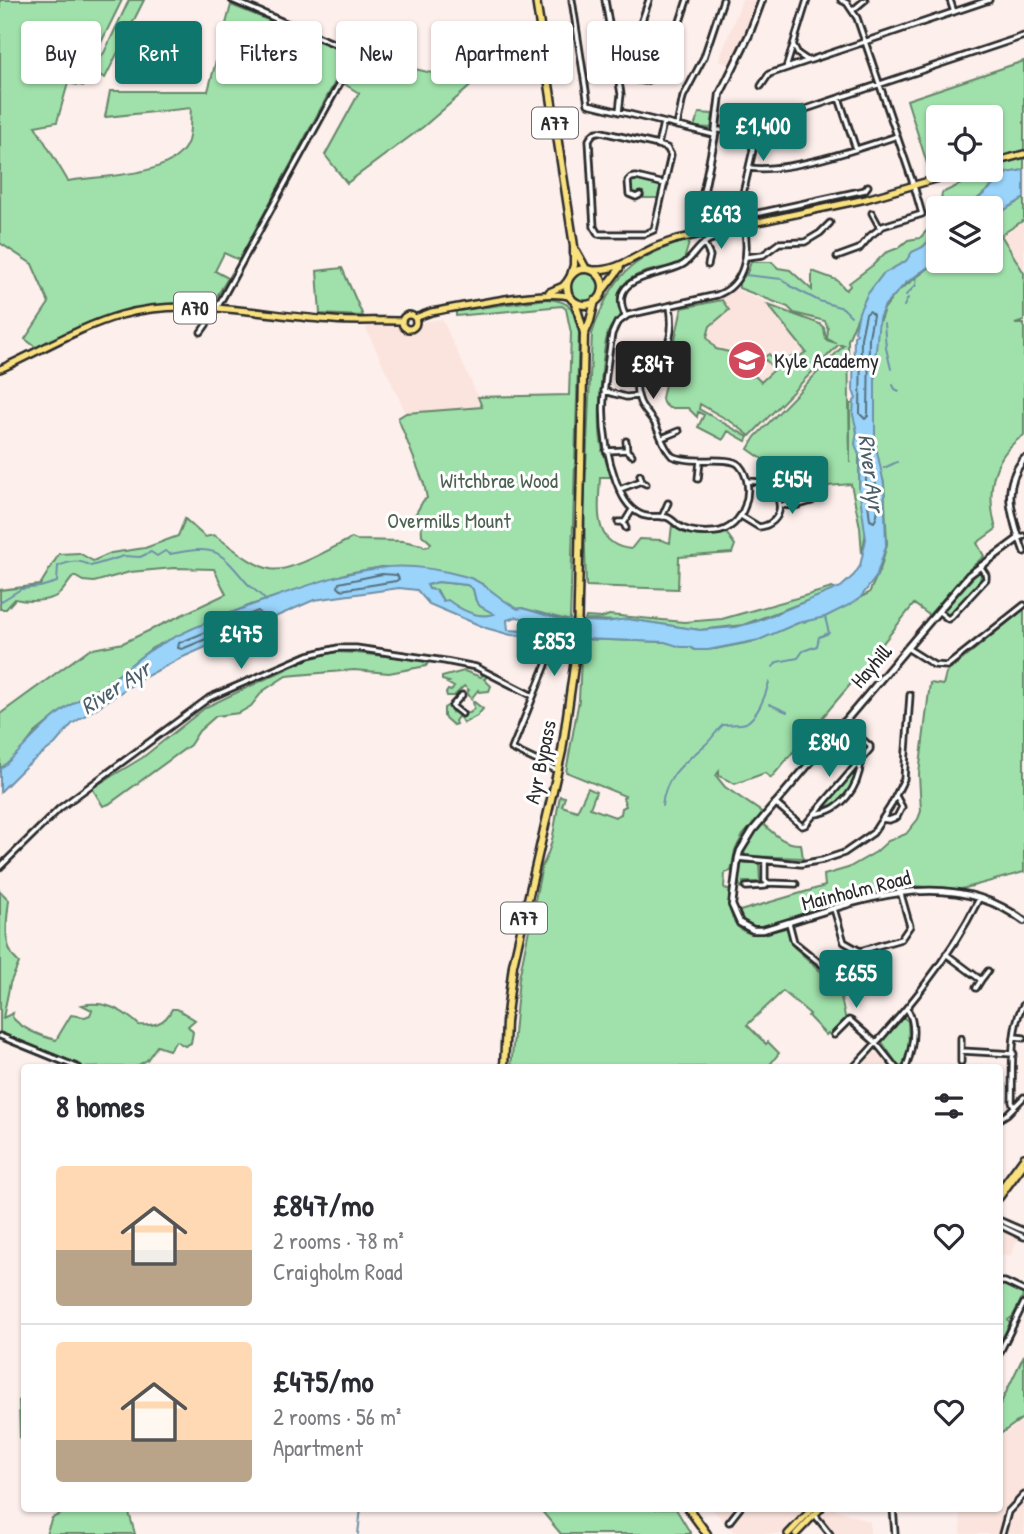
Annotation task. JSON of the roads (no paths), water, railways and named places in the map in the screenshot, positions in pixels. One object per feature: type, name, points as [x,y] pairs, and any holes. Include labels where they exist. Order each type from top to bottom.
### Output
[{"type":"highway","name":"A77","points":[[536,0],[574,246],[568,289],[573,300]]},
{"type":"highway","name":"A77","points":[[574,246],[589,270],[601,279],[602,292],[595,302]]},
{"type":"highway","points":[[570,277],[578,271],[589,270]]},
{"type":"highway","points":[[573,300],[587,304],[595,302]]},
{"type":"highway","name":"Ayr Bypass","points":[[573,300],[584,333]]},
{"type":"highway","name":"Ayr Bypass","points":[[504,1064],[513,965],[558,771],[572,695],[579,611],[584,333],[595,302]]},
{"type":"highway","points":[[691,1512],[707,1534]]},
{"type":"main road","points":[[1003,160],[1024,154]]},
{"type":"main road","points":[[589,270],[611,270],[651,248],[695,235],[877,197],[927,182]]},
{"type":"main road","points":[[602,292],[622,266]]},
{"type":"main road","name":"A70","points":[[543,294],[563,286],[570,277]]},
{"type":"main road","name":"A70","points":[[0,369],[82,330],[122,315],[154,308],[215,309],[333,320],[402,321],[408,315],[415,318],[431,312],[543,294],[563,294],[573,300]]},
{"type":"main road","name":"A70","points":[[402,321],[404,327],[410,329],[415,324],[415,318]]},
{"type":"main road","points":[[1003,1186],[1024,1157]]},
{"type":"main road","points":[[1003,1193],[1024,1164]]},
{"type":"main road","points":[[788,1534],[814,1512]]},
{"type":"main road","points":[[796,1534],[814,1512]]},
{"type":"street","points":[[201,332],[352,61],[349,50],[232,0]]},
{"type":"street","points":[[572,0],[588,104],[677,126],[716,132],[749,128],[1024,36]]},
{"type":"street","points":[[605,0],[609,21]]},
{"type":"street","points":[[642,21],[649,0]]},
{"type":"street","points":[[680,21],[687,0]]},
{"type":"street","points":[[677,126],[683,97],[704,57],[723,0]]},
{"type":"street","points":[[695,235],[716,132],[720,94],[749,35],[762,0]]},
{"type":"street","points":[[786,68],[807,0]]},
{"type":"street","points":[[837,257],[859,250],[880,228],[922,214],[853,10],[841,0]]},
{"type":"street","points":[[853,10],[864,0]]},
{"type":"street","points":[[950,0],[954,12]]},
{"type":"street","points":[[761,86],[769,74],[989,0]]},
{"type":"street","points":[[793,44],[800,56],[808,61]]},
{"type":"street","points":[[619,84],[619,112]]},
{"type":"street","points":[[839,98],[856,149]]},
{"type":"street","points":[[658,145],[663,122]]},
{"type":"street","points":[[749,128],[754,144],[741,202],[746,211],[754,214],[865,190],[868,186]]},
{"type":"street","points":[[602,132],[658,145],[671,151],[656,226],[652,232],[598,234],[595,231],[591,136],[602,132]]},
{"type":"street","points":[[749,168],[768,170],[856,149],[897,136]]},
{"type":"street","points":[[640,195],[636,197],[629,194],[628,185],[631,178],[665,184]]},
{"type":"street","points":[[814,201],[816,209]]},
{"type":"street","points":[[872,213],[880,228]]},
{"type":"street","points":[[747,257],[762,255],[779,243],[805,242],[830,223]]},
{"type":"street","points":[[670,306],[673,322],[666,349],[638,377],[638,396],[672,456],[685,461],[733,461],[740,466],[747,481],[746,506],[741,516],[724,530],[712,533],[687,531],[668,517],[646,517],[633,510],[619,489],[606,451],[602,421],[604,391],[612,334],[617,323],[626,316],[722,294],[741,274],[747,257],[744,224]]},
{"type":"street","points":[[626,316],[621,304],[622,297],[631,281],[674,269],[686,263],[704,243],[722,236]]},
{"type":"street","points":[[704,243],[710,256],[708,265]]},
{"type":"street","points":[[642,346],[649,350],[654,359]]},
{"type":"street","points":[[604,391],[626,397],[638,396]]},
{"type":"street","points":[[662,438],[680,431]]},
{"type":"street","points":[[626,441],[627,450],[632,455]]},
{"type":"street","points":[[606,451],[627,450]]},
{"type":"street","points":[[1024,458],[1013,476],[1009,494],[1009,504],[1024,552]]},
{"type":"street","points":[[699,480],[700,461]]},
{"type":"street","points":[[640,475],[641,481],[646,484]]},
{"type":"street","points":[[619,489],[641,481]]},
{"type":"street","points":[[741,516],[759,527],[768,526],[780,515],[781,505],[776,496],[764,484],[747,481]]},
{"type":"street","points":[[781,505],[794,506],[808,500]]},
{"type":"street","points":[[662,517],[668,503]]},
{"type":"street","points":[[624,523],[633,510]]},
{"type":"street","points":[[618,522],[624,523]]},
{"type":"street","points":[[624,523],[626,528]]},
{"type":"street","name":"Hayhill","points":[[737,919],[732,905],[738,859],[748,838],[938,611],[980,566],[1021,537]]},
{"type":"street","points":[[938,611],[948,619],[951,617],[986,579],[980,566]]},
{"type":"street","points":[[907,648],[934,665],[947,666],[1024,605]]},
{"type":"street","points":[[0,867],[60,808],[209,698],[308,655],[338,648],[356,648],[445,661],[477,667],[533,696]]},
{"type":"street","points":[[549,652],[512,749],[558,771]]},
{"type":"street","points":[[462,695],[452,706],[462,714]]},
{"type":"street","points":[[738,859],[801,864],[823,860],[844,853],[873,833],[904,779],[910,695]]},
{"type":"street","points":[[775,803],[802,826],[816,814],[870,746],[843,722]]},
{"type":"street","points":[[816,814],[835,807],[850,794],[860,773],[861,760]]},
{"type":"street","points":[[882,819],[897,817],[902,807],[896,796]]},
{"type":"street","points":[[765,861],[765,881],[769,883]]},
{"type":"street","points":[[746,887],[765,886],[769,883],[796,884]]},
{"type":"street","points":[[834,909],[844,942],[860,951],[866,950],[901,939],[910,926],[900,891]]},
{"type":"street","name":"Mainholm Road","points":[[737,919],[745,928],[763,930],[900,891],[948,891],[995,905],[1024,921]]},
{"type":"street","points":[[857,1064],[932,977],[979,899]]},
{"type":"street","points":[[789,923],[795,944],[831,972],[837,968],[842,969],[861,991],[866,991],[877,976]]},
{"type":"street","points":[[946,954],[981,980]]},
{"type":"street","points":[[976,988],[988,971]]},
{"type":"street","points":[[1014,1106],[1012,1093],[1015,1037],[1017,1021],[1024,1004]]},
{"type":"street","points":[[907,1009],[912,1020],[912,1040],[907,1064]]},
{"type":"street","points":[[834,1035],[849,1020],[876,1043],[893,1064]]},
{"type":"street","points":[[0,1036],[69,1064]]},
{"type":"street","points":[[1015,1037],[1024,1038]]},
{"type":"street","points":[[961,1038],[961,1062]]},
{"type":"street","points":[[961,1051],[1014,1054]]},
{"type":"street","points":[[1003,1116],[1023,1097],[1012,1093]]},
{"type":"street","points":[[1003,1222],[1024,1231]]},
{"type":"street","points":[[1003,1227],[1024,1237]]},
{"type":"street","points":[[1003,1282],[1024,1291]]},
{"type":"street","points":[[1003,1345],[1024,1303]]},
{"type":"street","points":[[1002,1534],[1008,1512],[1024,1494]]},
{"type":"street","points":[[729,1522],[737,1512]]},
{"type":"street","points":[[814,1512],[830,1534]]},
{"type":"street","points":[[893,1512],[895,1534]]},
{"type":"water","points":[[1024,170],[1024,198],[1003,211],[1003,196],[981,196],[997,182],[1003,182],[1003,177],[1007,173]]},
{"type":"water","name":"River Ayr","points":[[926,244],[926,269],[906,283],[885,305],[879,318],[875,362],[875,442],[884,484],[886,546],[876,577],[860,598],[851,604],[825,617],[798,623],[759,640],[695,650],[665,642],[582,639],[558,634],[511,635],[486,628],[429,604],[417,590],[399,588],[314,600],[183,657],[141,679],[72,724],[55,744],[25,767],[0,792],[0,769],[46,725],[68,707],[112,680],[148,651],[230,613],[315,583],[353,573],[389,567],[433,569],[472,578],[518,609],[562,620],[606,622],[627,619],[700,630],[736,627],[758,621],[841,587],[860,566],[866,539],[859,488],[860,458],[855,444],[857,431],[853,415],[856,399],[853,390],[854,336],[857,334],[855,331],[859,312],[867,295],[883,274],[906,261],[912,252]],"holes":[[[438,582],[467,585],[473,589],[480,606],[494,614],[476,614],[448,600],[443,601],[436,590],[429,589],[427,585]],[[516,617],[550,629],[544,632],[508,630],[507,620]]]},
{"type":"waterway","points":[[745,275],[782,279],[819,301],[843,308],[851,316]]},
{"type":"waterway","points":[[906,295],[916,285],[917,276]]},
{"type":"waterway","points":[[904,306],[908,298]]},
{"type":"waterway","points":[[884,323],[891,369]]},
{"type":"waterway","points":[[893,385],[899,391]]},
{"type":"waterway","name":"River Ayr","points":[[884,468],[897,462]]},
{"type":"waterway","points":[[0,602],[21,589],[57,582],[58,566],[67,563],[79,562],[91,566],[124,556],[140,557],[151,552],[157,556],[165,551],[170,554],[196,550],[206,550],[221,556],[266,601]]},
{"type":"waterway","points":[[773,667],[777,662],[798,658],[803,651],[817,646],[819,637],[829,633],[825,617]]},
{"type":"waterway","points":[[662,806],[667,786],[677,771],[723,725],[744,724],[750,720],[761,705],[769,682]]},
{"type":"waterway","points":[[769,704],[787,712]]},
{"type":"waterway","points":[[358,1534],[361,1512]]},
{"type":"place","name":"Kyle Academy","points":[[747,360]]},
{"type":"park label","name":"Witchbrae Wood","points":[[499,480]]},
{"type":"park label","name":"Overmills Mount","points":[[449,520]]}]
